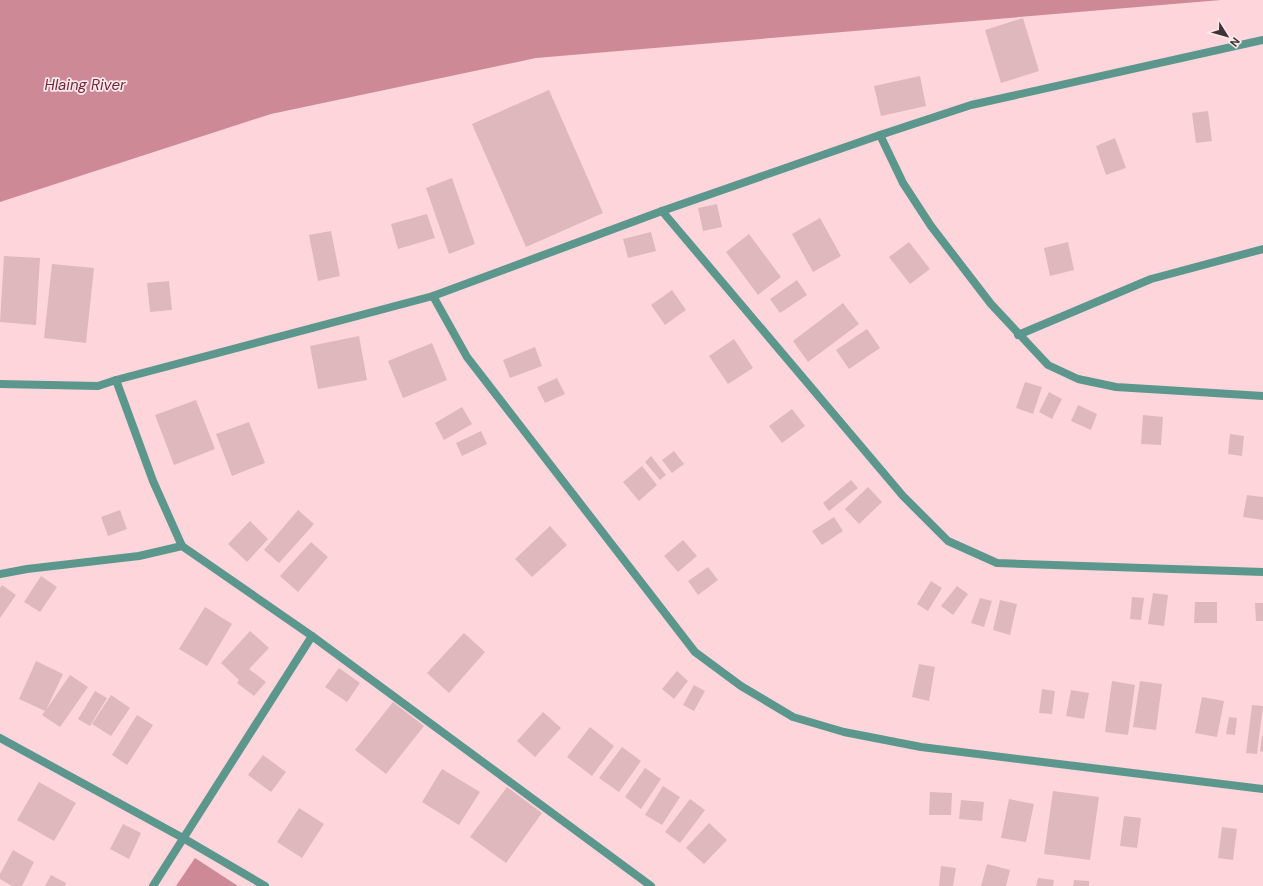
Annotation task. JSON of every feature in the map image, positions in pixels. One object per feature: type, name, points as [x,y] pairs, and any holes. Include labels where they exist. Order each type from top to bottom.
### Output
[{"type":"street","points":[[0,384],[98,386],[433,296],[662,211],[971,105],[1263,40]]},
{"type":"street","points":[[880,135],[903,183],[931,226],[991,304],[1018,335],[1048,365],[1078,379],[1116,387],[1263,396]]},
{"type":"street","points":[[662,211],[903,496],[948,541],[997,563],[1263,572]]},
{"type":"street","points":[[1018,335],[1151,279],[1263,249]]},
{"type":"street","points":[[433,296],[467,357],[695,652],[741,686],[793,717],[844,732],[921,746],[1263,788]]},
{"type":"street","points":[[116,380],[153,481],[182,546],[312,636],[651,886]]},
{"type":"street","points":[[0,574],[27,569],[139,556],[182,546]]},
{"type":"street","points":[[153,886],[312,636]]},
{"type":"street","points":[[0,738],[183,838],[265,886]]},
{"type":"water","name":"Hlaing River","points":[[0,0],[1221,0],[536,58],[271,114],[0,202]]},
{"type":"water","points":[[195,858],[238,886],[176,886]]},
{"type":"building","points":[[1023,18],[1039,71],[1001,83],[985,30]]},
{"type":"building","points":[[920,76],[926,106],[881,116],[874,86]]},
{"type":"building","points":[[549,90],[603,213],[526,247],[472,124]]},
{"type":"building","points":[[1208,111],[1212,141],[1196,143],[1192,113]]},
{"type":"building","points":[[1115,138],[1126,168],[1106,175],[1096,146]]},
{"type":"building","points":[[452,178],[475,244],[449,254],[426,188]]},
{"type":"building","points":[[717,204],[722,227],[703,231],[698,208]]},
{"type":"building","points":[[427,214],[435,238],[398,249],[391,224]]},
{"type":"building","points":[[820,218],[841,256],[813,272],[792,234]]},
{"type":"building","points":[[331,231],[340,276],[318,281],[309,235]]},
{"type":"building","points":[[651,232],[656,251],[628,258],[623,239]]},
{"type":"building","points":[[749,234],[781,277],[758,295],[726,252]]},
{"type":"building","points":[[909,242],[930,269],[910,284],[889,257]]},
{"type":"building","points":[[1068,242],[1074,270],[1050,276],[1044,248]]},
{"type":"building","points":[[4,256],[40,258],[36,325],[0,322]]},
{"type":"building","points":[[52,264],[94,268],[86,343],[44,338]]},
{"type":"building","points":[[797,280],[807,295],[780,313],[770,299]]},
{"type":"building","points":[[169,281],[172,310],[150,312],[147,283]]},
{"type":"building","points":[[672,290],[686,310],[665,325],[651,305]]},
{"type":"building","points":[[843,303],[859,324],[808,362],[793,341]]},
{"type":"building","points":[[867,329],[880,348],[849,369],[836,350]]},
{"type":"building","points":[[359,336],[367,380],[318,389],[310,346]]},
{"type":"building","points":[[734,339],[753,368],[728,384],[709,356]]},
{"type":"building","points":[[432,343],[447,380],[403,398],[388,361]]},
{"type":"building","points":[[535,347],[542,366],[510,378],[503,360]]},
{"type":"building","points":[[557,378],[565,394],[545,403],[537,387]]},
{"type":"building","points":[[1025,382],[1042,387],[1033,414],[1016,408]]},
{"type":"building","points":[[1049,392],[1062,399],[1052,419],[1039,412]]},
{"type":"building","points":[[196,400],[215,449],[174,465],[155,415]]},
{"type":"building","points":[[1078,405],[1097,414],[1091,430],[1071,421]]},
{"type":"building","points":[[462,407],[472,424],[444,440],[435,423]]},
{"type":"building","points":[[792,409],[805,426],[782,443],[769,426]]},
{"type":"building","points":[[1143,415],[1163,417],[1161,445],[1141,444]]},
{"type":"building","points":[[249,422],[265,463],[232,476],[216,434]]},
{"type":"building","points":[[481,431],[487,444],[462,456],[456,443]]},
{"type":"building","points":[[1230,434],[1244,436],[1242,456],[1228,454]]},
{"type":"building","points":[[674,451],[684,464],[672,473],[662,460]]},
{"type":"building","points":[[651,456],[666,475],[660,480],[645,462]]},
{"type":"building","points":[[642,466],[657,485],[639,501],[623,482]]},
{"type":"building","points":[[851,480],[858,488],[829,511],[823,503]]},
{"type":"building","points":[[868,487],[882,502],[859,524],[845,509]]},
{"type":"building","points":[[1247,495],[1263,497],[1263,520],[1243,517]]},
{"type":"building","points":[[120,510],[127,529],[108,536],[101,517]]},
{"type":"building","points":[[298,510],[314,524],[279,563],[264,550]]},
{"type":"building","points":[[834,517],[843,531],[822,545],[812,531]]},
{"type":"building","points":[[250,521],[268,539],[247,562],[228,544]]},
{"type":"building","points":[[550,526],[567,545],[532,577],[515,559]]},
{"type":"building","points":[[683,540],[697,556],[678,572],[664,556]]},
{"type":"building","points":[[311,542],[328,557],[298,592],[280,576]]},
{"type":"building","points":[[708,567],[718,580],[698,595],[688,581]]},
{"type":"building","points":[[41,576],[57,587],[40,612],[24,602]]},
{"type":"building","points":[[931,581],[942,588],[928,611],[917,604]]},
{"type":"building","points":[[2,585],[16,595],[0,618],[0,588]]},
{"type":"building","points":[[957,586],[968,594],[953,615],[941,606]]},
{"type":"building","points":[[1153,593],[1168,595],[1164,626],[1148,624]]},
{"type":"building","points":[[1132,597],[1144,598],[1141,620],[1130,619]]},
{"type":"building","points":[[980,598],[992,601],[984,627],[971,623]]},
{"type":"building","points":[[1000,600],[1017,604],[1010,635],[993,630]]},
{"type":"building","points":[[1195,602],[1217,602],[1217,623],[1194,623]]},
{"type":"building","points":[[1255,603],[1263,603],[1263,621],[1256,621]]},
{"type":"building","points":[[205,607],[232,624],[207,666],[179,649]]},
{"type":"building","points":[[250,631],[269,648],[249,669],[266,682],[254,696],[237,683],[239,680],[221,663]]},
{"type":"building","points":[[464,633],[485,652],[449,693],[427,673]]},
{"type":"building","points":[[36,661],[63,674],[46,710],[70,675],[88,687],[60,727],[42,715],[45,711],[19,699]]},
{"type":"building","points":[[919,664],[935,667],[929,701],[912,697]]},
{"type":"building","points":[[339,668],[360,683],[347,702],[325,687]]},
{"type":"building","points":[[677,671],[688,681],[674,699],[662,689]]},
{"type":"building","points":[[1112,681],[1135,685],[1128,735],[1105,732]]},
{"type":"building","points":[[1140,681],[1162,684],[1156,730],[1133,727]]},
{"type":"building","points":[[694,685],[705,691],[694,711],[683,705]]},
{"type":"building","points":[[1042,689],[1055,691],[1052,714],[1039,713]]},
{"type":"building","points":[[1071,690],[1089,693],[1084,719],[1066,716]]},
{"type":"building","points":[[95,691],[107,698],[90,726],[78,719]]},
{"type":"building","points":[[111,695],[130,708],[111,736],[92,724]]},
{"type":"building","points":[[1202,697],[1224,701],[1217,737],[1195,733]]},
{"type":"building","points":[[393,702],[424,726],[386,774],[355,750]]},
{"type":"building","points":[[1252,705],[1263,706],[1257,754],[1246,753]]},
{"type":"building","points":[[543,712],[561,728],[535,757],[517,741]]},
{"type":"building","points":[[137,715],[153,725],[127,765],[112,755]]},
{"type":"building","points":[[1229,717],[1237,718],[1235,735],[1226,734]]},
{"type":"building","points":[[590,727],[614,746],[592,776],[567,757]]},
{"type":"building","points":[[1263,736],[1263,752],[1260,751]]},
{"type":"building","points":[[622,747],[641,761],[619,792],[599,778]]},
{"type":"building","points":[[263,755],[286,772],[271,792],[248,775]]},
{"type":"building","points":[[645,768],[661,779],[641,809],[625,797]]},
{"type":"building","points":[[442,769],[480,792],[459,825],[422,802]]},
{"type":"building","points":[[39,782],[76,803],[54,841],[17,820]]},
{"type":"building","points":[[663,786],[680,797],[662,825],[645,815]]},
{"type":"building","points":[[507,787],[542,813],[506,863],[470,837]]},
{"type":"building","points":[[1053,791],[1099,797],[1090,860],[1044,854]]},
{"type":"building","points":[[930,792],[952,793],[951,815],[929,815]]},
{"type":"building","points":[[690,799],[705,810],[680,843],[665,832]]},
{"type":"building","points":[[1009,799],[1034,804],[1026,842],[1001,838]]},
{"type":"building","points":[[961,800],[984,802],[982,821],[959,819]]},
{"type":"building","points":[[299,808],[324,824],[302,858],[277,842]]},
{"type":"building","points":[[1124,816],[1141,818],[1137,848],[1120,846]]},
{"type":"building","points":[[709,823],[727,840],[704,864],[686,848]]},
{"type":"building","points":[[123,824],[141,833],[129,859],[110,849]]},
{"type":"building","points":[[1222,827],[1237,829],[1233,860],[1218,858]]},
{"type":"building","points":[[13,850],[34,862],[22,886],[12,886],[0,879],[0,874]]},
{"type":"building","points":[[987,864],[1010,870],[1006,886],[981,886]]},
{"type":"building","points":[[941,866],[956,868],[953,886],[939,886]]},
{"type":"building","points":[[51,875],[66,883],[65,886],[45,886]]},
{"type":"building","points":[[1038,878],[1054,880],[1053,886],[1036,886]]},
{"type":"building","points":[[1074,880],[1089,881],[1089,886],[1073,886]]}]
